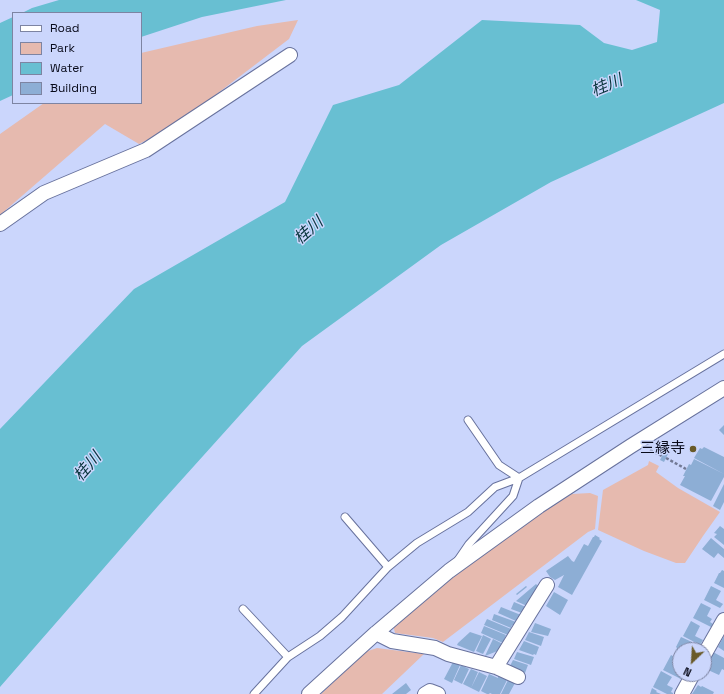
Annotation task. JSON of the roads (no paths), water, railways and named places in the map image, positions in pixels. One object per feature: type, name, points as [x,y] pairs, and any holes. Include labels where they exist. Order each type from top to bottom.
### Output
[{"type":"street","points":[[0,224],[44,193],[146,150],[290,55]]},
{"type":"street","points":[[309,694],[376,633],[449,571],[539,506],[724,388]]},
{"type":"street","points":[[496,667],[547,584]]},
{"type":"street","points":[[711,642],[724,620]]},
{"type":"street","points":[[376,633],[392,641],[435,648],[448,654],[496,667],[518,677]]},
{"type":"street","points":[[682,694],[689,682]]},
{"type":"street","points":[[425,694],[430,691],[438,694]]},
{"type":"lane","points":[[254,694],[288,657],[320,636],[342,617],[388,567],[417,543],[468,512],[495,486],[519,478],[724,354]]},
{"type":"lane","points":[[468,420],[499,465],[519,478]]},
{"type":"lane","points":[[449,571],[469,544],[513,496],[519,478]]},
{"type":"lane","points":[[345,517],[388,567]]},
{"type":"lane","points":[[242,609],[288,657]]},
{"type":"water","points":[[59,0],[286,0],[202,17],[142,37],[142,12],[24,12]]},
{"type":"water","name":"桂川","points":[[636,0],[724,0],[724,103],[551,182],[441,245],[302,346],[158,506],[0,687],[0,429],[134,289],[285,202],[333,105],[399,85],[482,20],[580,25],[604,43],[632,50],[657,42],[660,10]]},
{"type":"water","points":[[12,17],[12,95],[0,101],[0,23]]},
{"type":"place","name":"三縁寺","points":[[693,449]]}]
